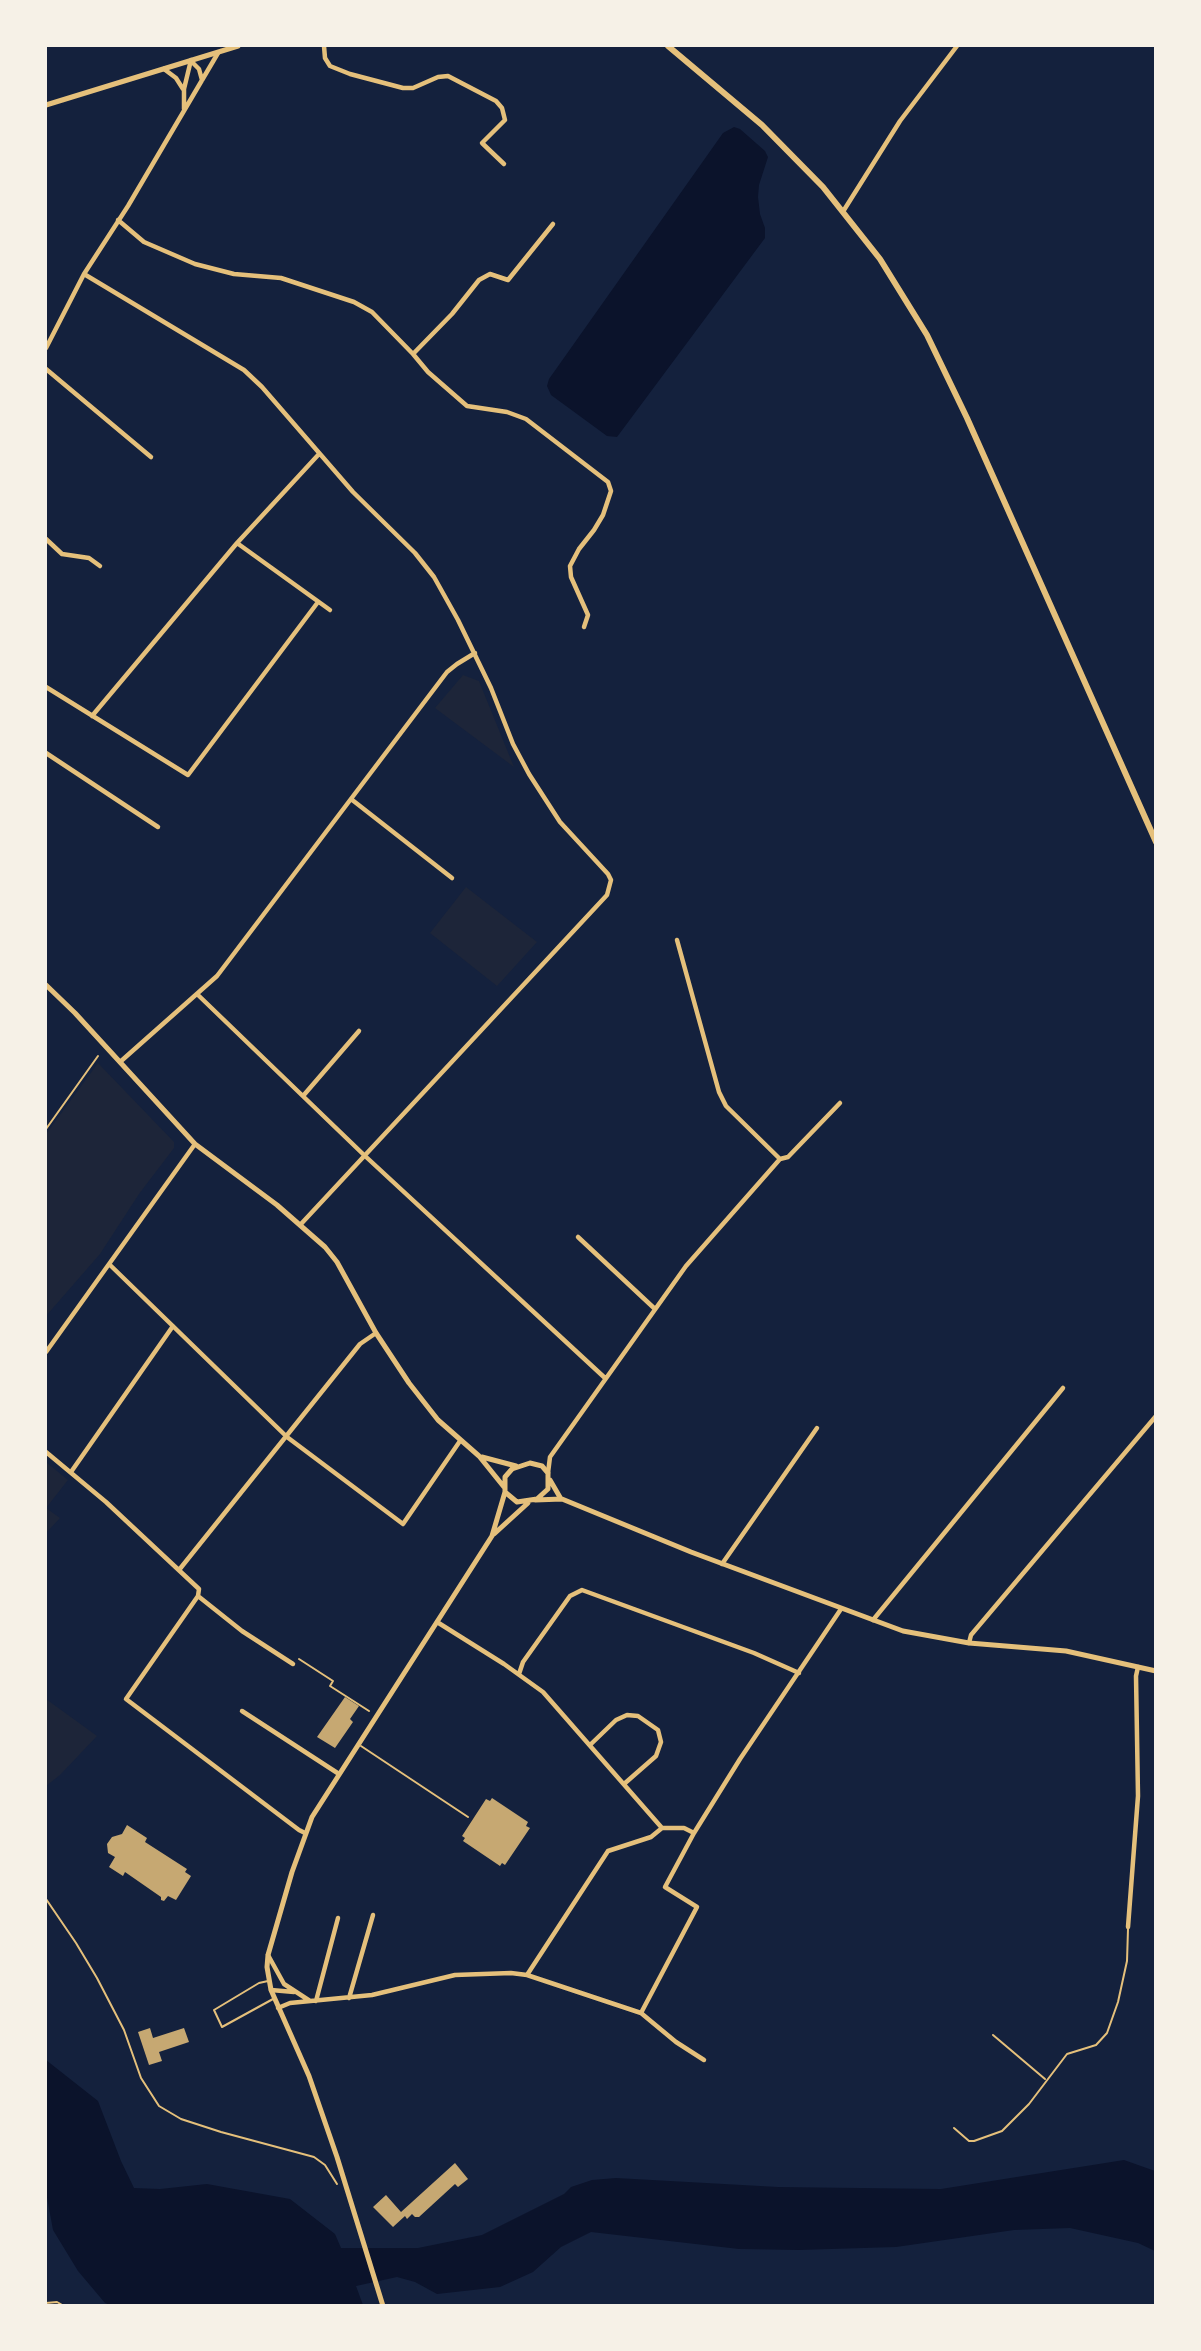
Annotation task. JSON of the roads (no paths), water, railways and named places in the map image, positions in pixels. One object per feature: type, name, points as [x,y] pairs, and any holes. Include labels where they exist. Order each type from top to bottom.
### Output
[{"type":"main road","points":[[668,46],[762,125],[844,210],[880,259],[927,335],[984,455],[1156,842]]},
{"type":"street","points":[[46,105],[238,46]]},
{"type":"street","points":[[324,46],[330,66],[350,74],[403,88],[413,88],[438,77],[448,76],[496,101],[502,108],[505,120],[482,143],[503,164]]},
{"type":"street","points":[[844,210],[900,121],[957,46]]},
{"type":"street","points":[[46,348],[84,274],[219,51]]},
{"type":"street","points":[[191,60],[199,69],[203,81]]},
{"type":"street","points":[[184,110],[184,89],[191,60]]},
{"type":"street","points":[[164,69],[176,78],[184,89]]},
{"type":"street","points":[[118,220],[144,242],[195,264],[234,274],[281,278],[354,302],[372,312],[428,372],[467,406],[507,412],[526,419],[608,482],[611,491],[603,515],[570,566],[571,577],[588,615],[584,627]]},
{"type":"street","points":[[413,354],[452,314],[479,280],[490,274],[508,280],[553,224]]},
{"type":"street","points":[[84,274],[244,370],[262,387],[319,454],[415,553],[434,577],[475,653],[513,744],[529,774],[560,822],[608,874],[611,884],[607,895],[301,1224]]},
{"type":"street","points":[[46,369],[151,457]]},
{"type":"street","points":[[92,716],[237,543],[319,454]]},
{"type":"street","points":[[46,539],[62,554],[89,558],[100,566]]},
{"type":"street","points":[[237,543],[330,610]]},
{"type":"street","points":[[46,687],[188,775],[318,602]]},
{"type":"street","points":[[120,1062],[217,976],[447,672],[475,653]]},
{"type":"street","points":[[46,753],[158,827]]},
{"type":"street","points":[[351,799],[452,878]]},
{"type":"street","points":[[677,940],[719,1092],[726,1106],[780,1159]]},
{"type":"street","points":[[46,985],[195,1144],[301,1224],[337,1262],[376,1333],[409,1382],[438,1420],[480,1456],[517,1502],[561,1499],[841,1609],[922,1636],[1066,1651],[1156,1671]]},
{"type":"street","points":[[197,994],[364,1155],[605,1378]]},
{"type":"street","points":[[303,1096],[359,1031]]},
{"type":"street","points":[[383,2305],[309,2076],[274,1999],[269,1981],[268,1955],[305,1833],[317,1808],[492,1536],[518,1510],[545,1493],[550,1457],[686,1266],[780,1159],[788,1157],[841,1103]]},
{"type":"street","points":[[46,1352],[195,1144]]},
{"type":"street","points":[[578,1237],[655,1309]]},
{"type":"street","points":[[109,1264],[287,1437],[403,1524],[460,1441]]},
{"type":"street","points":[[71,1472],[173,1325]]},
{"type":"street","points":[[179,1570],[360,1344],[376,1333]]},
{"type":"street","points":[[873,1621],[1063,1388]]},
{"type":"street","points":[[969,1643],[971,1635],[1156,1416]]},
{"type":"street","points":[[722,1563],[817,1428]]},
{"type":"street","points":[[46,1452],[199,1589],[198,1596],[126,1699],[305,1833]]},
{"type":"street","points":[[480,1456],[516,1466],[536,1463],[550,1457]]},
{"type":"street","points":[[536,1463],[542,1466],[549,1476],[561,1499]]},
{"type":"street","points":[[492,1536],[508,1472],[516,1466]]},
{"type":"street","points":[[519,1674],[523,1662],[570,1597],[582,1590],[754,1653],[799,1673]]},
{"type":"street","points":[[198,1596],[242,1631],[293,1664]]},
{"type":"street","points":[[641,2013],[697,1907],[665,1887],[694,1833],[740,1759],[841,1609]]},
{"type":"street","points":[[438,1622],[542,1692],[662,1828]]},
{"type":"street","points":[[1128,1927],[1138,1796],[1138,1667]]},
{"type":"street","points":[[242,1711],[340,1774]]},
{"type":"street","points":[[590,1745],[616,1720],[627,1715],[638,1716],[658,1730],[661,1742],[656,1756],[624,1784]]},
{"type":"street","points":[[527,1975],[608,1851],[651,1837],[662,1828],[684,1828],[694,1833]]},
{"type":"street","points":[[349,1998],[373,1914]]},
{"type":"street","points":[[313,2001],[338,1918]]},
{"type":"street","points":[[268,1955],[285,1984],[295,1993]]},
{"type":"street","points":[[278,2008],[290,2003],[372,1995],[455,1975],[511,1973],[527,1975],[641,2013],[676,2042],[704,2060]]},
{"type":"street","points":[[271,1990],[295,1993],[313,2001]]},
{"type":"lane","points":[[358,1744],[468,1817]]},
{"type":"lane","points":[[954,2128],[969,2141],[1002,2131],[1029,2104],[1067,2054],[1096,2045],[1107,2033],[1118,2002],[1127,1961],[1128,1927]]},
{"type":"lane","points":[[269,1981],[259,1983],[214,2010],[222,2027],[274,1999]]},
{"type":"lane","points":[[993,2035],[1046,2080]]}]
